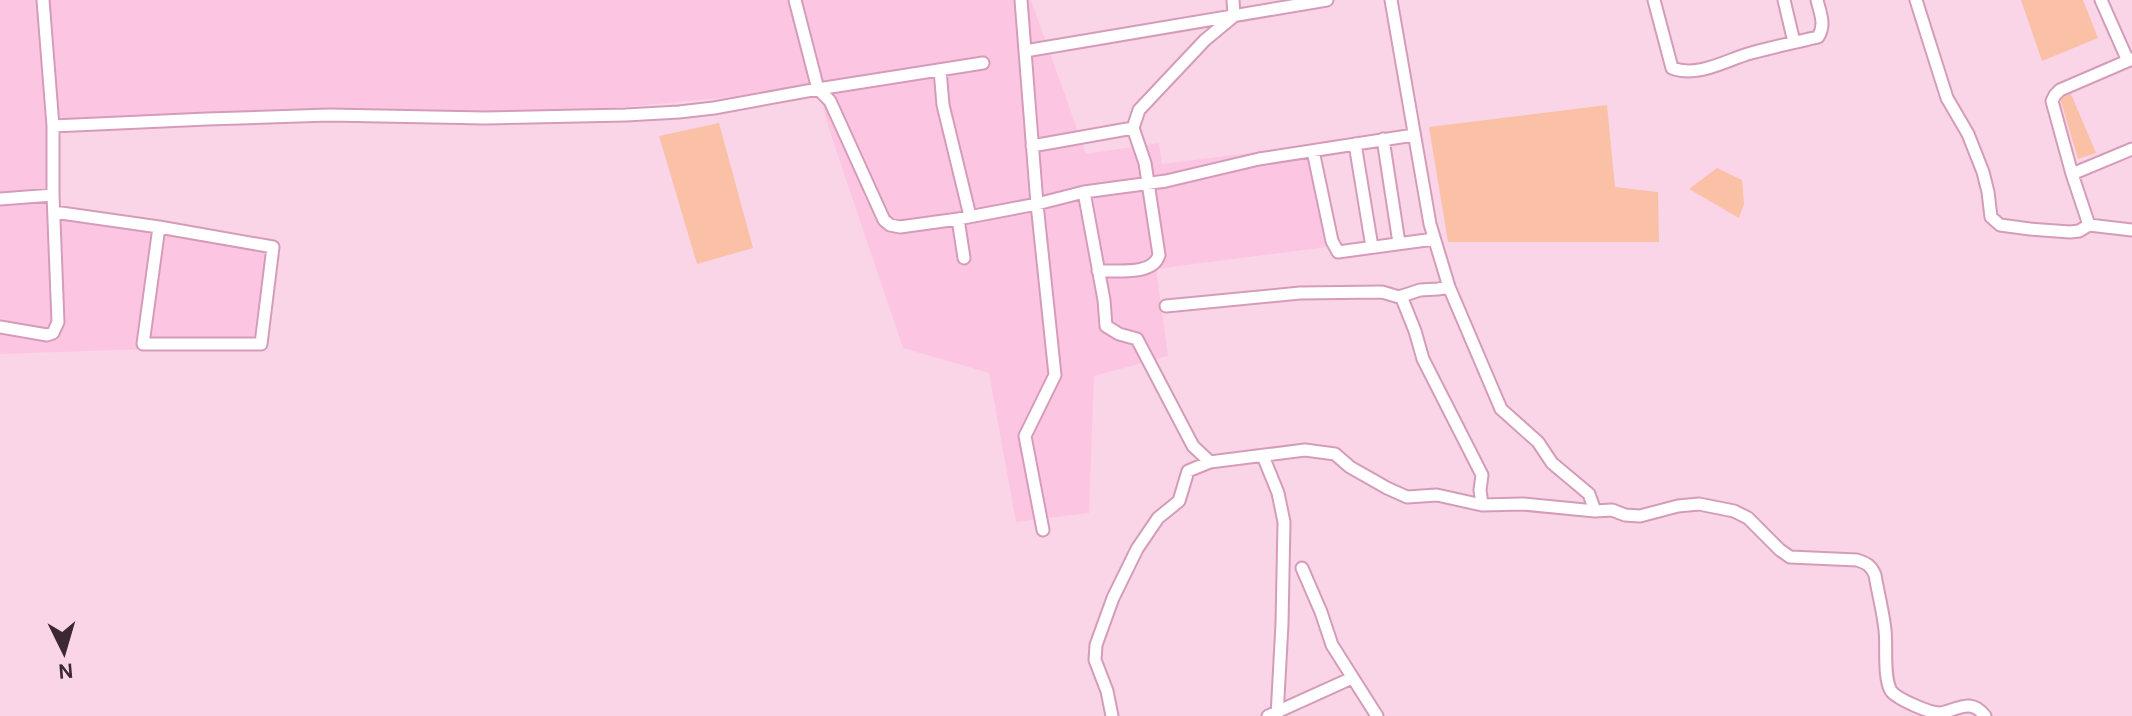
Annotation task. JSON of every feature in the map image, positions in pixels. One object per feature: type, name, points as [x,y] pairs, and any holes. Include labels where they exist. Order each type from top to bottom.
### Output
[{"type":"street","points":[[0,327],[47,335],[57,329],[53,126],[43,0]]},
{"type":"street","points":[[795,0],[818,89],[830,101],[884,220],[890,225],[900,227],[964,218],[1259,159],[1414,135]]},
{"type":"street","points":[[1021,0],[1037,204],[1055,375],[1025,436],[1043,530]]},
{"type":"street","points":[[1233,0],[1234,16]]},
{"type":"street","points":[[1025,51],[1327,0]]},
{"type":"street","points":[[1391,0],[1430,224],[1449,287],[1501,409],[1538,442],[1552,463],[1589,494],[1595,511]]},
{"type":"street","points":[[1654,0],[1672,68],[1681,71],[1707,68],[1747,54],[1818,37],[1823,30],[1817,0]]},
{"type":"street","points":[[1784,0],[1794,42]]},
{"type":"street","points":[[1916,0],[1947,98],[1968,134],[1983,172],[1991,217],[2000,225],[2070,232],[2089,225],[2132,230]]},
{"type":"street","points":[[2089,225],[2053,109],[2053,98],[2060,90],[2130,60],[2101,0]]},
{"type":"street","points":[[1098,271],[1148,269],[1157,262],[1159,255],[1145,163],[1133,128],[1139,110],[1205,40],[1234,16]]},
{"type":"street","points":[[53,126],[329,115],[485,118],[626,115],[714,108],[983,63]]},
{"type":"street","points":[[940,70],[943,105],[964,218],[964,258]]},
{"type":"street","points":[[1032,146],[1133,128]]},
{"type":"street","points":[[1383,139],[1399,243]]},
{"type":"street","points":[[1355,144],[1372,247]]},
{"type":"street","points":[[2072,174],[2132,149]]},
{"type":"street","points":[[1313,151],[1332,241],[1338,252],[1434,239]]},
{"type":"street","points":[[1084,192],[1106,326],[1137,339],[1193,446],[1210,462]]},
{"type":"street","points":[[0,199],[53,195]]},
{"type":"street","points":[[54,212],[159,227],[273,247],[261,344],[143,344],[159,227]]},
{"type":"street","points":[[1166,306],[1300,293],[1382,292],[1401,296],[1449,287]]},
{"type":"street","points":[[1401,296],[1423,359],[1482,475],[1482,505]]},
{"type":"street","points":[[1112,716],[1107,691],[1095,660],[1096,645],[1113,598],[1137,549],[1158,518],[1179,501],[1188,471],[1210,462],[1305,450],[1335,454],[1362,474],[1407,497],[1437,495],[1482,505],[1523,504],[1612,510],[1640,516],[1678,506],[1713,506],[1748,518],[1790,557],[1867,563],[1875,575],[1885,627],[1891,690],[1901,699],[1932,712],[1972,706],[1985,716]]},
{"type":"street","points":[[1263,456],[1278,493],[1284,522],[1274,715],[1352,678]]},
{"type":"street","points":[[1302,568],[1332,645],[1377,716]]},
{"type":"shaded area","points":[[0,0],[1031,0],[1086,154],[1159,143],[1162,164],[1315,145],[1335,246],[1156,269],[1168,356],[1094,376],[1089,513],[1016,522],[989,373],[903,348],[818,89],[603,109],[329,115],[54,126],[54,212],[273,247],[262,345],[0,354]]},
{"type":"shaded area","points":[[2021,0],[2083,0],[2098,38],[2042,61]]},
{"type":"shaded area","points":[[2071,94],[2096,153],[2078,159],[2060,98]]},
{"type":"shaded area","points":[[1607,105],[1615,187],[1658,192],[1659,242],[1448,242],[1429,127]]},
{"type":"shaded area","points":[[719,123],[753,248],[697,264],[659,136]]},
{"type":"shaded area","points":[[1717,168],[1742,180],[1744,204],[1739,218],[1689,189]]}]
